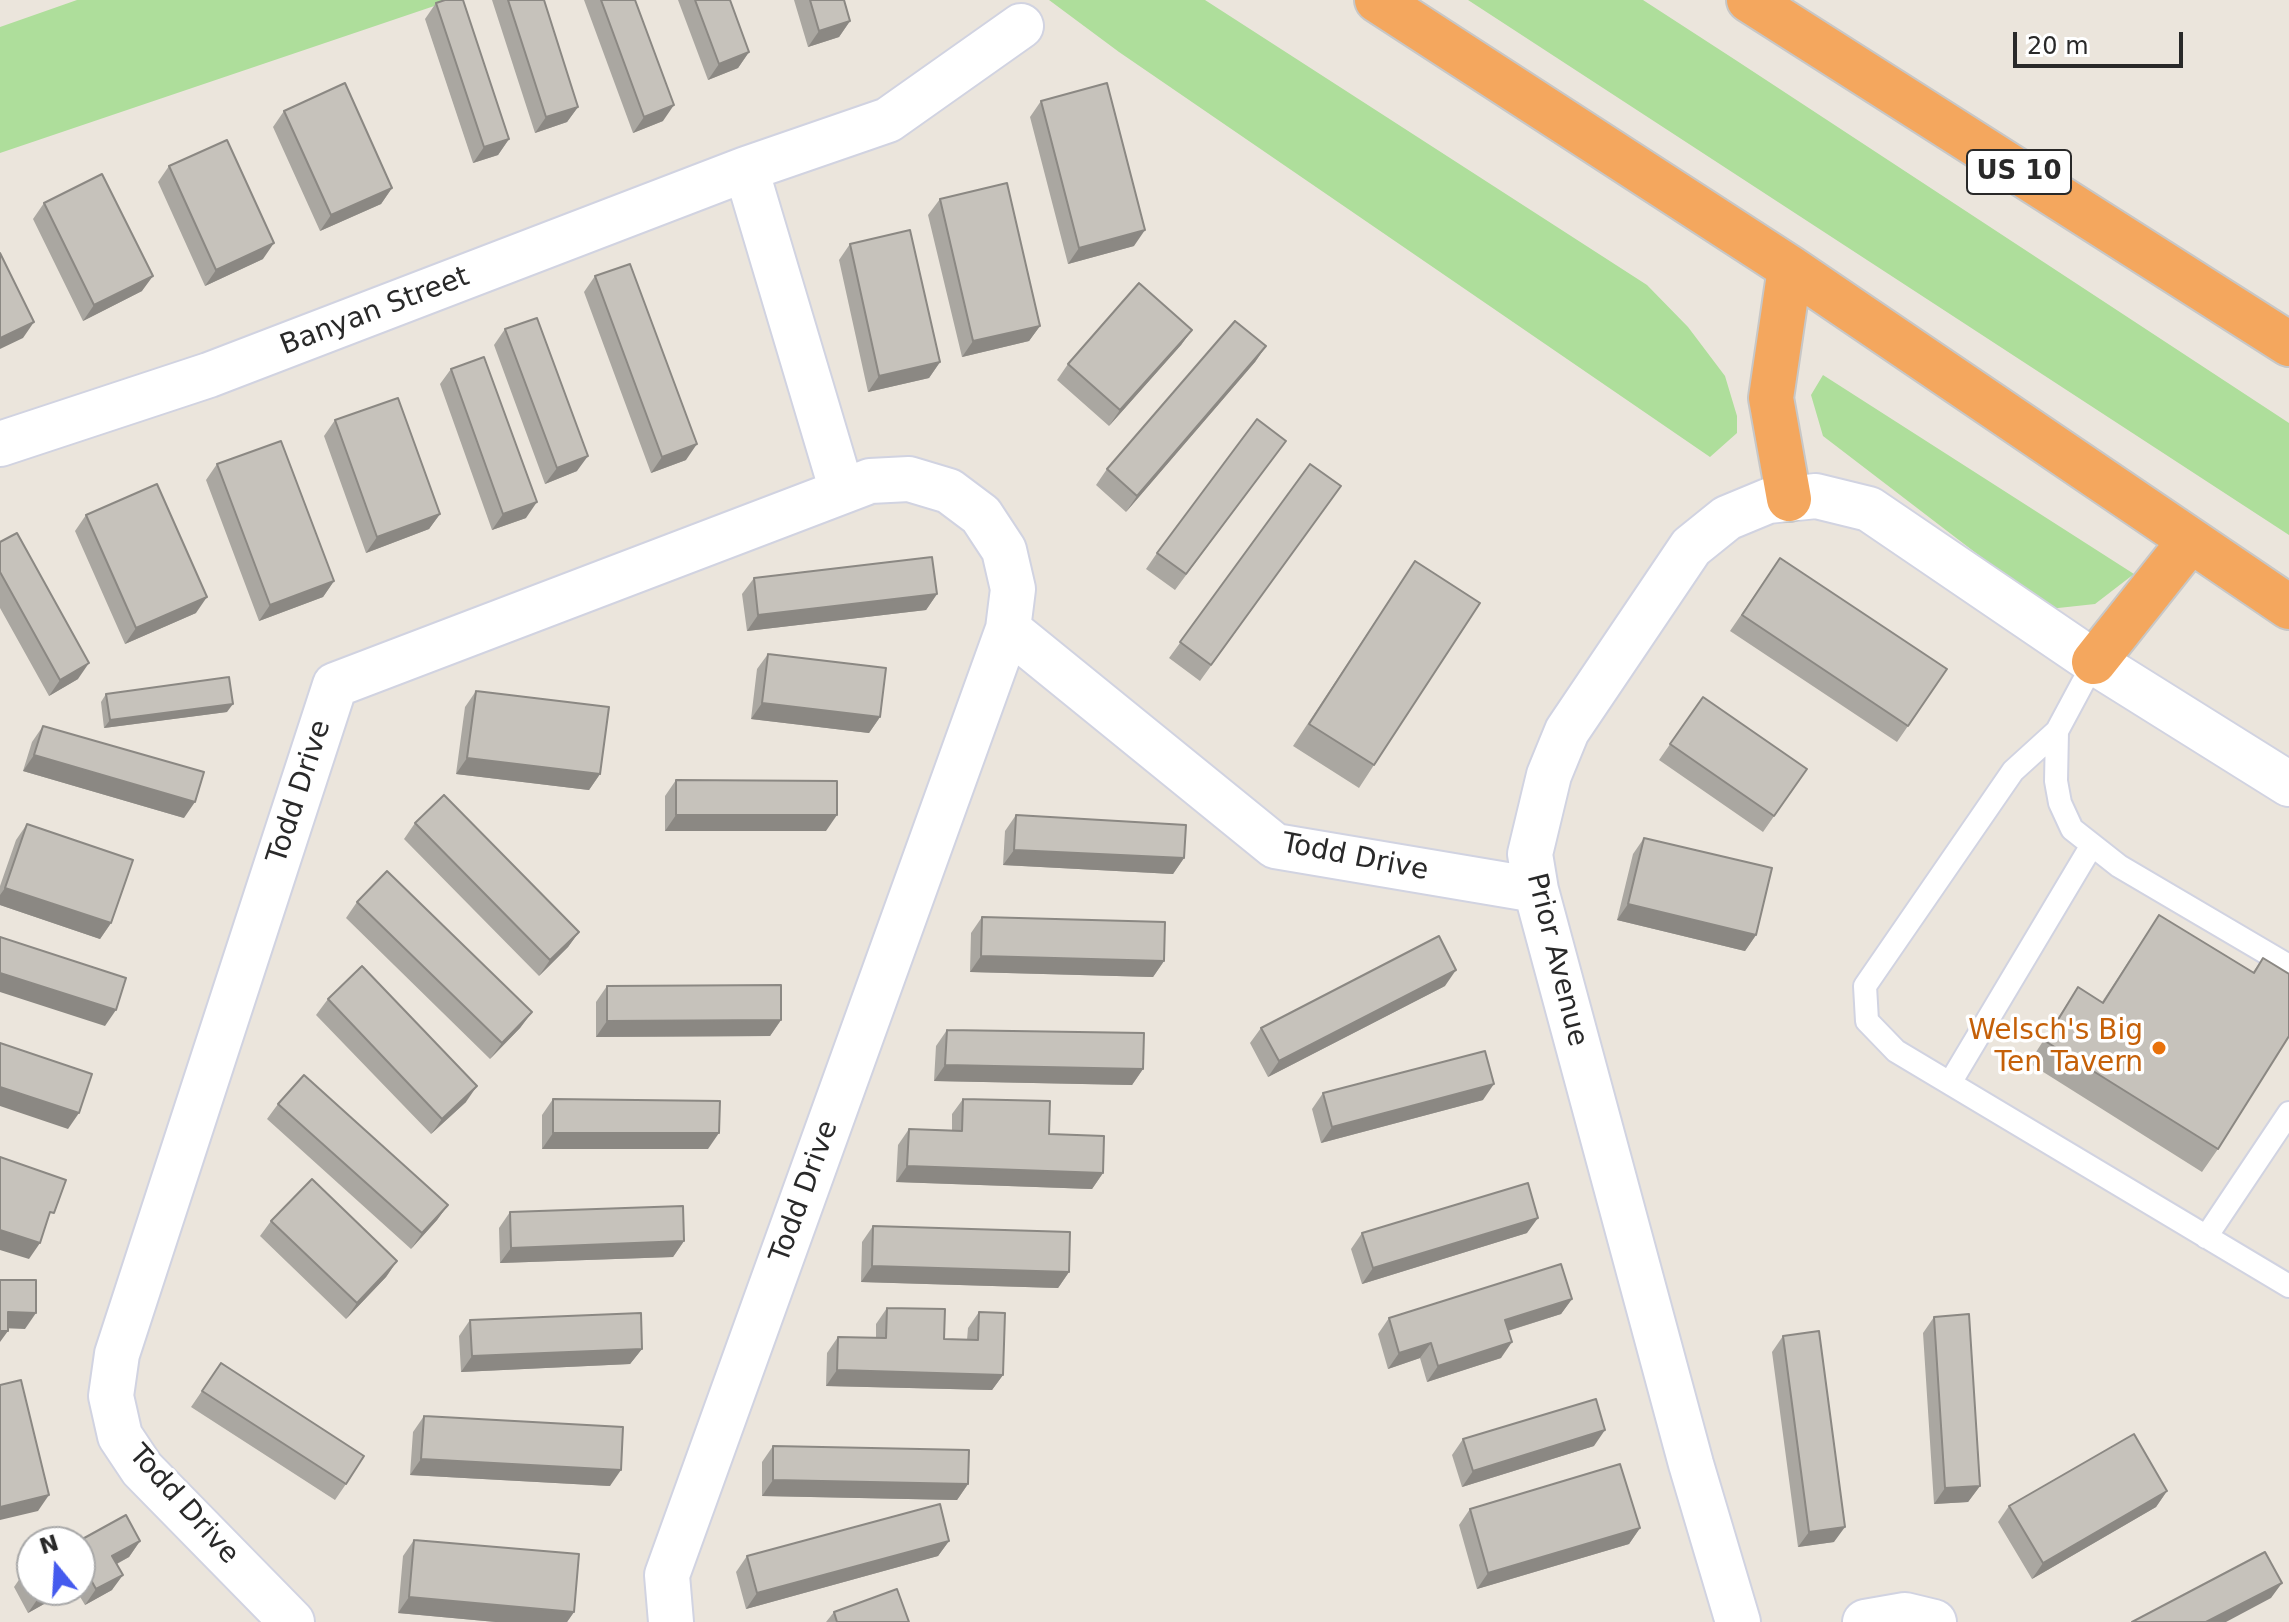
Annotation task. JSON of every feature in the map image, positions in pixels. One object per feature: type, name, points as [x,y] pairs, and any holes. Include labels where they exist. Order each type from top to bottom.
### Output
[{"type":"highway","points":[[1377,0],[1773,257],[2289,607]]},
{"type":"highway","name":"US 10","points":[[1749,0],[2289,344]]},
{"type":"highway","points":[[1773,257],[1771,398],[1789,499]]},
{"type":"highway","points":[[2094,662],[2190,541]]},
{"type":"street","name":"Banyan Street","points":[[0,444],[209,375],[746,169],[888,120],[1021,26]]},
{"type":"street","points":[[746,169],[842,491]]},
{"type":"street","name":"Todd Drive","points":[[292,1622],[142,1469],[120,1436],[111,1396],[117,1354],[335,685],[842,491],[870,481],[909,479],[949,491],[981,515],[1004,550],[1013,589],[1008,629],[667,1575],[671,1622]]},
{"type":"street","name":"Prior Avenue","points":[[1738,1622],[1691,1464],[1536,890],[1530,854],[1549,775],[1567,731],[1691,547],[1727,518],[1768,501],[1816,496],[1869,509],[2094,662],[2289,784]]},
{"type":"street","name":"Todd Drive","points":[[1008,629],[1275,846],[1536,890]]},
{"type":"street","points":[[1865,1622],[1905,1615],[1934,1622]]},
{"type":"lane","points":[[2094,662],[2057,731],[2013,771],[1865,986],[1867,1021],[1896,1051],[2289,1286]]},
{"type":"lane","points":[[2057,731],[2060,803],[2072,829],[2119,866],[2289,966]]},
{"type":"lane","points":[[1950,1083],[2092,845]]},
{"type":"lane","points":[[2206,1237],[2289,1113]]},
{"type":"green space","points":[[77,0],[452,0],[0,153],[0,27]]},
{"type":"green space","points":[[1049,0],[1205,0],[1647,285],[1688,327],[1725,376],[1737,416],[1737,433],[1710,457],[1119,52]]},
{"type":"green space","points":[[1468,0],[1643,0],[1734,59],[2289,423],[2289,535]]},
{"type":"green space","points":[[1823,375],[2134,574],[2095,604],[2049,609],[1823,436],[1811,395]]},
{"type":"building","points":[[463,0],[509,139],[484,147],[436,3]]},
{"type":"building","points":[[508,0],[544,0],[578,107],[546,117]]},
{"type":"building","points":[[601,0],[635,0],[674,105],[644,117]]},
{"type":"building","points":[[695,0],[730,0],[749,52],[719,64]]},
{"type":"building","points":[[810,0],[844,0],[850,21],[819,31]]},
{"type":"building","points":[[345,83],[392,188],[331,215],[284,111]]},
{"type":"building","points":[[1107,83],[1145,230],[1079,248],[1041,101]]},
{"type":"building","points":[[227,140],[274,243],[216,270],[169,166]]},
{"type":"building","points":[[102,174],[153,276],[94,305],[44,203]]},
{"type":"building","points":[[1007,183],[1040,326],[973,341],[940,199]]},
{"type":"building","points":[[910,230],[940,362],[879,376],[850,244]]},
{"type":"building","points":[[0,253],[34,322],[0,338]]},
{"type":"building","points":[[630,264],[697,444],[662,457],[595,276]]},
{"type":"building","points":[[1139,283],[1192,330],[1120,410],[1068,364]]},
{"type":"building","points":[[537,318],[588,456],[557,468],[505,329]]},
{"type":"building","points":[[1235,321],[1266,346],[1137,496],[1107,469]]},
{"type":"building","points":[[484,357],[537,502],[503,514],[451,369]]},
{"type":"building","points":[[398,398],[440,514],[377,537],[335,420]]},
{"type":"building","points":[[1257,419],[1286,441],[1186,574],[1157,553]]},
{"type":"building","points":[[281,441],[334,581],[270,605],[217,464]]},
{"type":"building","points":[[1310,464],[1341,486],[1211,665],[1180,642]]},
{"type":"building","points":[[157,484],[207,597],[136,628],[86,515]]},
{"type":"building","points":[[17,533],[89,663],[60,680],[0,572],[0,542]]},
{"type":"building","points":[[932,557],[937,594],[758,615],[754,578]]},
{"type":"building","points":[[1780,558],[1947,669],[1908,726],[1742,615]]},
{"type":"building","points":[[1415,561],[1480,603],[1374,765],[1309,724]]},
{"type":"building","points":[[768,654],[886,668],[880,717],[762,703]]},
{"type":"building","points":[[229,677],[233,704],[110,720],[106,694]]},
{"type":"building","points":[[476,691],[609,707],[600,774],[467,758]]},
{"type":"building","points":[[1703,697],[1807,769],[1774,816],[1670,744]]},
{"type":"building","points":[[43,726],[204,772],[195,802],[34,755]]},
{"type":"building","points":[[676,780],[837,781],[837,815],[676,815]]},
{"type":"building","points":[[444,795],[579,932],[550,960],[415,823]]},
{"type":"building","points":[[1016,815],[1186,825],[1184,858],[1014,850]]},
{"type":"building","points":[[27,824],[133,860],[111,923],[5,888]]},
{"type":"building","points":[[1644,838],[1772,868],[1756,935],[1628,904]]},
{"type":"building","points":[[387,871],[532,1012],[502,1043],[357,902]]},
{"type":"building","name":"Welsch's Big Ten Tavern","points":[[2159,915],[2254,973],[2263,958],[2289,974],[2289,1036],[2218,1149],[2045,1041],[2078,987],[2103,1003]]},
{"type":"building","points":[[982,917],[1165,922],[1164,961],[981,956]]},
{"type":"building","points":[[1439,936],[1456,970],[1279,1061],[1261,1028]]},
{"type":"building","points":[[0,937],[126,978],[116,1010],[0,973]]},
{"type":"building","points":[[362,966],[477,1086],[442,1119],[328,999]]},
{"type":"building","points":[[781,985],[781,1020],[607,1021],[607,986]]},
{"type":"building","points":[[947,1030],[1144,1033],[1143,1069],[945,1065]]},
{"type":"building","points":[[0,1043],[92,1074],[79,1113],[0,1087]]},
{"type":"building","points":[[1485,1051],[1494,1084],[1332,1127],[1323,1093]]},
{"type":"building","points":[[304,1075],[448,1205],[422,1233],[278,1104]]},
{"type":"building","points":[[553,1099],[720,1101],[719,1133],[553,1133]]},
{"type":"building","points":[[963,1099],[1050,1101],[1049,1134],[1104,1136],[1103,1173],[907,1166],[909,1129],[962,1131]]},
{"type":"building","points":[[0,1157],[66,1180],[54,1213],[50,1212],[40,1243],[0,1230]]},
{"type":"building","points":[[312,1179],[397,1261],[357,1303],[271,1221]]},
{"type":"building","points":[[1528,1183],[1538,1218],[1373,1268],[1362,1233]]},
{"type":"building","points":[[683,1206],[684,1241],[511,1248],[510,1212]]},
{"type":"building","points":[[873,1226],[1070,1232],[1069,1272],[872,1266]]},
{"type":"building","points":[[1561,1264],[1572,1299],[1505,1320],[1512,1342],[1438,1366],[1431,1343],[1399,1353],[1389,1318]]},
{"type":"building","points":[[0,1280],[36,1280],[36,1313],[8,1312],[8,1331],[0,1331]]},
{"type":"building","points":[[887,1308],[945,1309],[944,1339],[978,1340],[979,1312],[1005,1313],[1003,1375],[837,1370],[838,1337],[886,1338]]},
{"type":"building","points":[[641,1313],[642,1349],[472,1356],[470,1320]]},
{"type":"building","points":[[1969,1314],[1980,1486],[1945,1488],[1934,1317]]},
{"type":"building","points":[[1819,1331],[1845,1527],[1809,1532],[1783,1336]]},
{"type":"building","points":[[221,1363],[364,1456],[346,1484],[202,1391]]},
{"type":"building","points":[[21,1380],[49,1495],[0,1507],[0,1385]]},
{"type":"building","points":[[1596,1399],[1605,1430],[1473,1471],[1463,1439]]},
{"type":"building","points":[[424,1416],[623,1427],[621,1470],[421,1459]]},
{"type":"building","points":[[2134,1434],[2167,1491],[2043,1563],[2009,1506]]},
{"type":"building","points":[[773,1446],[969,1450],[968,1484],[773,1480]]},
{"type":"building","points":[[1620,1464],[1640,1528],[1488,1573],[1470,1509]]},
{"type":"building","points":[[940,1504],[949,1541],[757,1593],[747,1556]]},
{"type":"building","points":[[126,1515],[140,1541],[112,1556],[123,1575],[96,1589],[96,1532]]},
{"type":"building","points":[[414,1540],[579,1554],[574,1612],[409,1597]]},
{"type":"building","points":[[2265,1552],[2282,1583],[2206,1622],[2132,1622]]},
{"type":"building","points":[[897,1589],[909,1622],[837,1622],[834,1612]]},
{"type":"place","name":"Welsch's Big Ten Tavern","points":[[2159,1048]]}]
